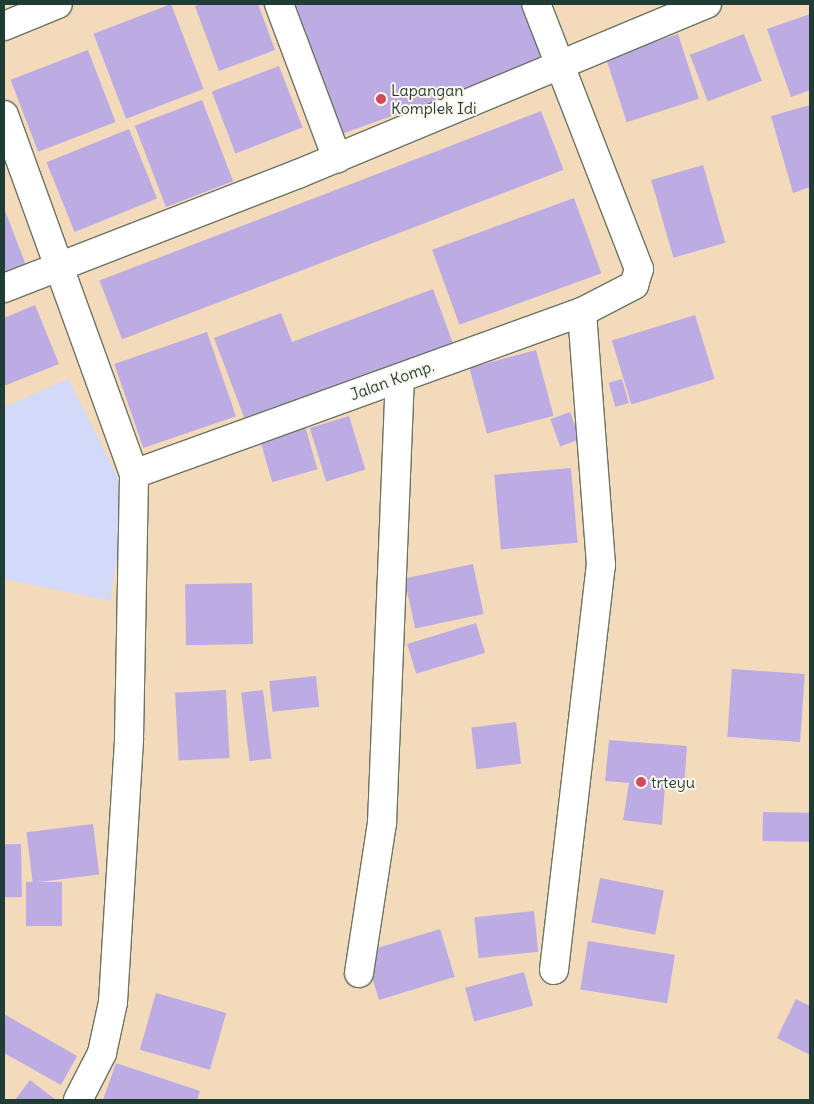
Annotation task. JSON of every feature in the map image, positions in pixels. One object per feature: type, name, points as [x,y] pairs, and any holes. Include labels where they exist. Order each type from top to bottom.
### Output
[{"type":"street","points":[[4,26],[58,4]]},
{"type":"street","points":[[280,4],[337,158]]},
{"type":"street","name":"Jalan Komp.","points":[[134,474],[582,312],[634,285],[639,269],[558,68],[536,4]]},
{"type":"street","points":[[4,288],[337,158],[558,68],[707,4]]},
{"type":"street","points":[[4,115],[56,268],[134,474],[129,738],[113,1002],[102,1053],[78,1100]]},
{"type":"street","points":[[554,970],[602,565],[582,312]]},
{"type":"street","points":[[359,973],[382,823],[400,378]]},
{"type":"shaded area","points":[[68,379],[127,495],[110,601],[4,579],[4,407]]},
{"type":"building","points":[[171,4],[204,89],[126,119],[94,34]]},
{"type":"building","points":[[202,4],[258,4],[275,50],[219,71],[195,6]]},
{"type":"building","name":"Lapangan Komplek Idi","points":[[288,4],[525,4],[545,61],[336,136]]},
{"type":"building","points":[[810,14],[810,90],[791,97],[767,29]]},
{"type":"building","points":[[678,34],[699,99],[627,122],[606,57]]},
{"type":"building","points":[[744,34],[762,81],[708,101],[690,55]]},
{"type":"building","points":[[88,50],[116,122],[38,152],[11,80]]},
{"type":"building","points":[[279,66],[303,128],[235,153],[212,92]]},
{"type":"building","points":[[202,100],[233,181],[166,207],[135,126]]},
{"type":"building","points":[[810,105],[810,187],[793,193],[771,116]]},
{"type":"building","points":[[541,111],[564,170],[122,339],[99,281]]},
{"type":"building","points":[[129,129],[157,199],[75,232],[46,162]]},
{"type":"building","points":[[703,165],[725,243],[673,258],[651,180]]},
{"type":"building","points":[[574,198],[601,273],[459,325],[432,250]]},
{"type":"building","points":[[4,208],[27,268],[4,276]]},
{"type":"building","points":[[433,289],[454,346],[247,425],[214,338],[281,313],[292,342]]},
{"type":"building","points":[[35,305],[59,364],[4,386],[4,318]]},
{"type":"building","points":[[695,315],[715,379],[631,405],[612,340]]},
{"type":"building","points":[[207,332],[236,416],[143,448],[114,364]]},
{"type":"building","points":[[536,350],[554,416],[487,434],[469,368]]},
{"type":"building","points":[[622,379],[629,403],[615,407],[609,383]]},
{"type":"building","points":[[570,412],[580,439],[560,446],[550,419]]},
{"type":"building","points":[[349,416],[365,470],[326,482],[310,428]]},
{"type":"building","points":[[305,426],[317,469],[272,482],[260,439]]},
{"type":"building","points":[[571,468],[578,543],[501,549],[494,475]]},
{"type":"building","points":[[473,564],[484,614],[415,628],[405,579]]},
{"type":"building","points":[[252,583],[253,644],[186,645],[185,584]]},
{"type":"building","points":[[476,623],[485,653],[416,674],[407,644]]},
{"type":"building","points":[[732,669],[805,674],[800,742],[727,737]]},
{"type":"building","points":[[316,676],[319,707],[272,712],[269,681]]},
{"type":"building","points":[[226,690],[230,758],[179,761],[175,693]]},
{"type":"building","points":[[263,690],[271,758],[250,761],[241,693]]},
{"type":"building","points":[[516,722],[521,764],[476,769],[471,727]]},
{"type":"building","name":"trteyu","points":[[609,740],[687,746],[684,787],[665,786],[662,825],[623,820],[629,783],[605,781]]},
{"type":"building","points":[[763,812],[810,813],[809,842],[762,841]]},
{"type":"building","points":[[93,824],[99,875],[33,883],[26,832]]},
{"type":"building","points":[[4,844],[21,844],[22,897],[5,897]]},
{"type":"building","points":[[600,878],[664,890],[655,935],[591,922]]},
{"type":"building","points":[[26,882],[62,882],[62,926],[26,926]]},
{"type":"building","points":[[534,911],[538,952],[479,958],[474,917]]},
{"type":"building","points":[[440,929],[455,977],[379,1000],[364,952]]},
{"type":"building","points":[[588,941],[675,955],[667,1003],[580,989]]},
{"type":"building","points":[[524,972],[533,1006],[474,1022],[465,988]]},
{"type":"building","points":[[156,993],[226,1013],[210,1070],[140,1050]]},
{"type":"building","points":[[796,999],[810,1006],[810,1055],[777,1038]]},
{"type":"building","points":[[4,1014],[77,1056],[61,1085],[4,1053]]},
{"type":"building","points":[[116,1063],[200,1091],[197,1100],[103,1100]]},
{"type":"building","points":[[30,1080],[56,1100],[15,1100]]},
{"type":"place","name":"Lapangan Komplek Idi","points":[[381,99]]},
{"type":"place","name":"trteyu","points":[[641,782]]}]
